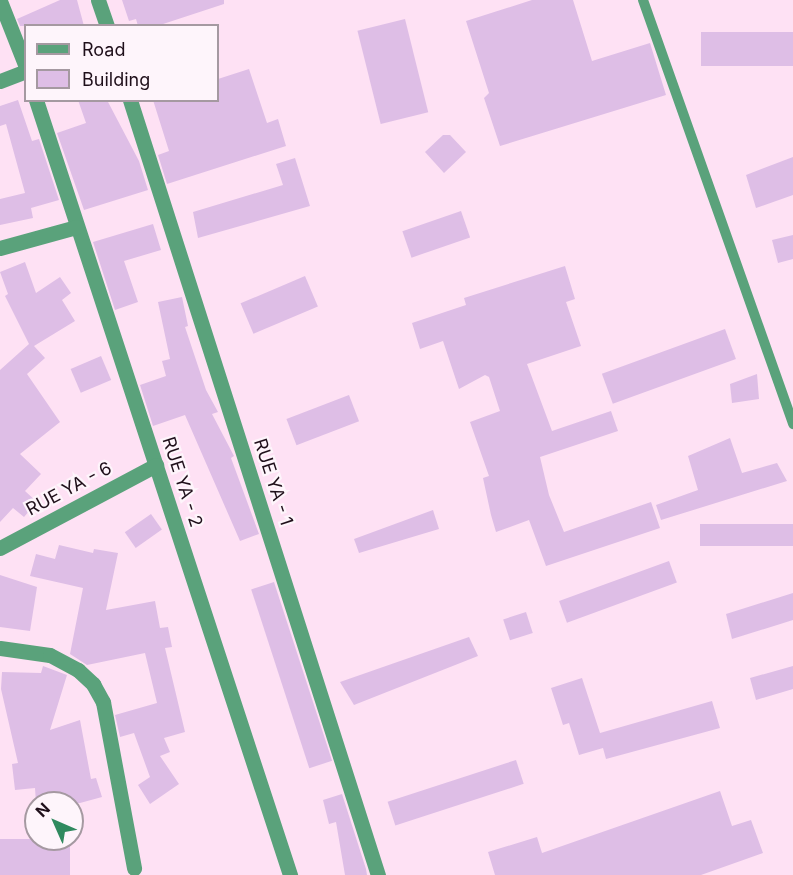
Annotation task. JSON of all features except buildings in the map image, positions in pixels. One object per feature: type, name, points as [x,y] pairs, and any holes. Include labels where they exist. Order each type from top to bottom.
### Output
[{"type":"street","points":[[98,0],[105,24]]},
{"type":"street","points":[[0,1],[24,64]]},
{"type":"street","points":[[0,81],[24,70]]},
{"type":"street","name":"RUE YA - 2","points":[[37,102],[290,875]]},
{"type":"street","name":"RUE YA - 1","points":[[131,102],[378,875]]},
{"type":"street","points":[[0,248],[76,227]]},
{"type":"street","name":"RUE YA - 6","points":[[0,548],[156,465]]},
{"type":"street","points":[[0,648],[50,655],[78,670],[93,684],[103,702],[134,868]]},
{"type":"lane","points":[[643,0],[793,424]]}]
